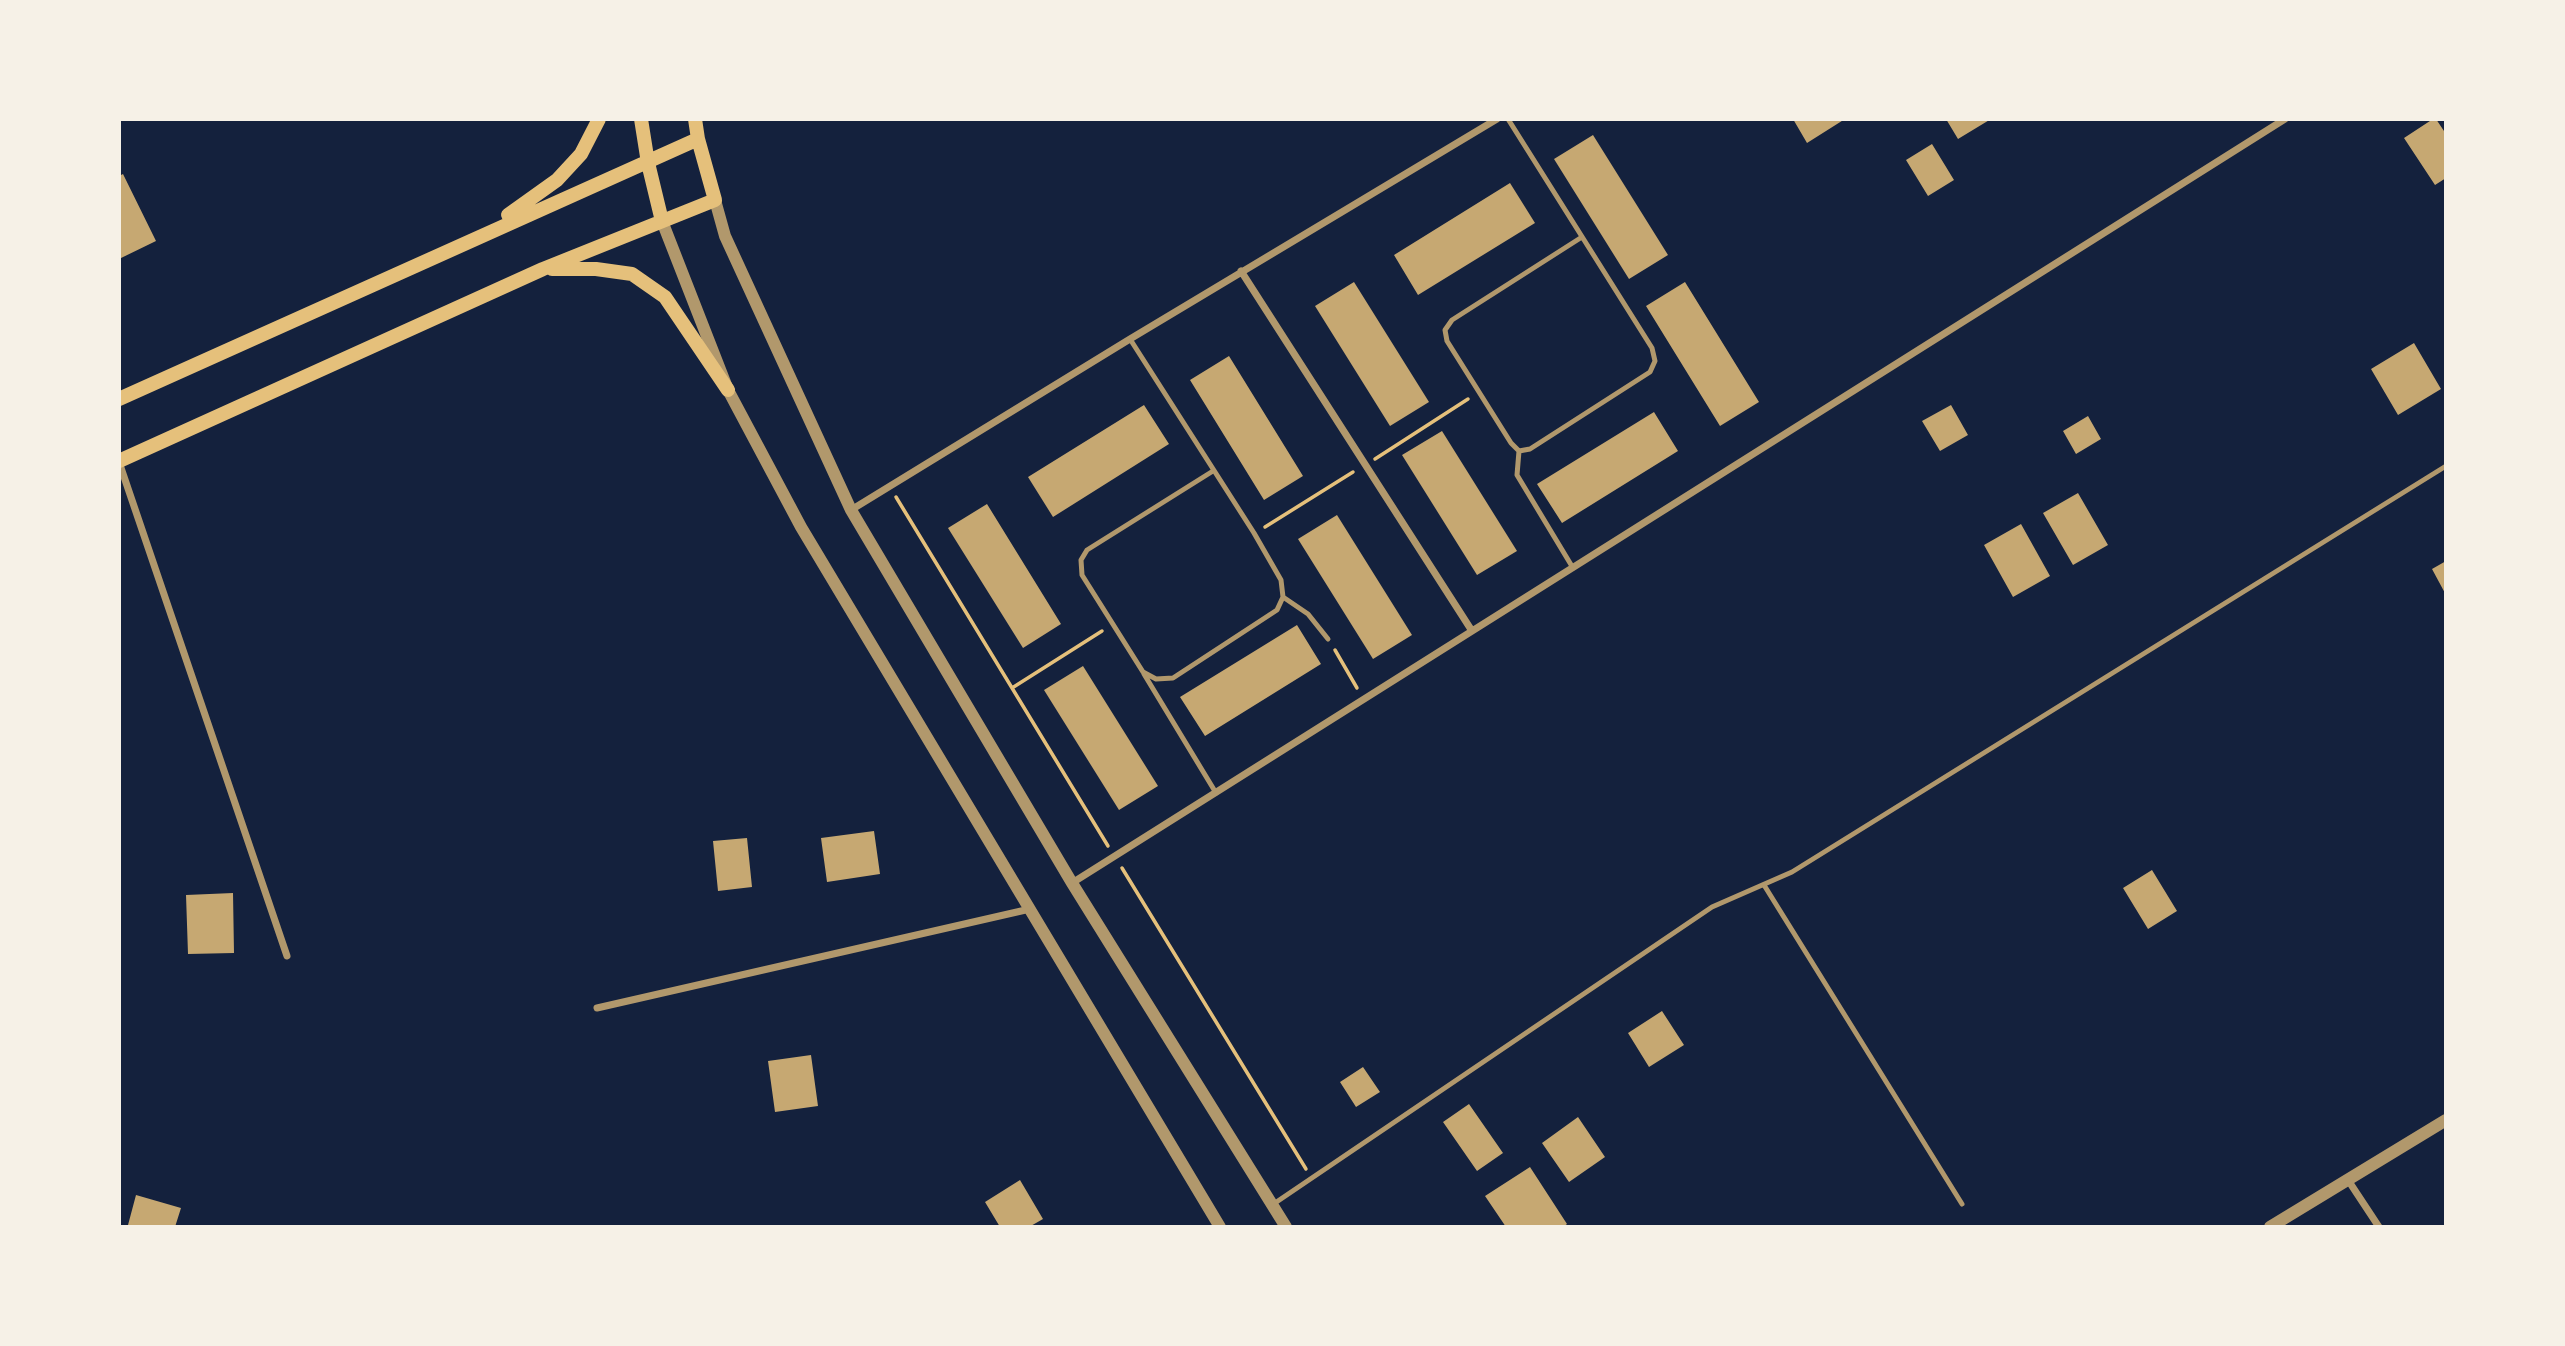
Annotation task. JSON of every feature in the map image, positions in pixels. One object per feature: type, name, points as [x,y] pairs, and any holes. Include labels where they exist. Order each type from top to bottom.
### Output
[{"type":"main road","points":[[475,237],[528,203],[557,180],[581,154],[599,119]]},
{"type":"main road","points":[[640,119],[662,221]]},
{"type":"main road","points":[[119,461],[543,269],[715,200],[695,119]]},
{"type":"main road","points":[[119,399],[698,139]]},
{"type":"main road","points":[[543,269],[596,269],[632,274],[665,297],[728,390]]},
{"type":"street","points":[[851,510],[1241,271],[1497,119]]},
{"type":"street","points":[[1072,883],[2285,119]]},
{"type":"street","points":[[715,200],[725,236],[851,510],[1072,883],[1286,1227]]},
{"type":"street","points":[[662,221],[728,390],[801,527],[1220,1227]]},
{"type":"street","points":[[1241,271],[1472,631]]},
{"type":"street","points":[[119,461],[287,956]]},
{"type":"street","points":[[597,1008],[1030,909]]},
{"type":"street","points":[[2270,1227],[2446,1120]]},
{"type":"street","points":[[2348,1180],[2379,1227]]},
{"type":"lane","points":[[1508,119],[1653,348],[1655,361],[1650,372],[1531,449],[1519,451]]},
{"type":"lane","points":[[1519,451],[1510,443],[1447,341],[1445,330],[1452,320],[1582,237]]},
{"type":"lane","points":[[1130,339],[1281,580],[1283,597],[1277,610],[1173,678],[1156,679],[1143,671]]},
{"type":"lane","points":[[1519,451],[1517,475],[1573,568]]},
{"type":"lane","points":[[1272,1205],[1712,908],[1792,872],[2446,466]]},
{"type":"lane","points":[[1213,471],[1087,550],[1081,560],[1083,575],[1216,793]]},
{"type":"lane","points":[[1283,597],[1308,614],[1328,639]]},
{"type":"lane","points":[[1764,885],[1962,1204]]},
{"type":"path","points":[[890,486],[1312,1179]]},
{"type":"path","points":[[1012,688],[1113,624]]},
{"type":"path","points":[[1328,639],[1364,699]]},
{"type":"building","points":[[1793,119],[1845,119],[1807,143]]},
{"type":"building","points":[[1946,119],[1991,119],[1958,139]]},
{"type":"building","points":[[2436,119],[2446,134],[2446,178],[2435,185],[2404,138]]},
{"type":"building","points":[[1593,135],[1668,255],[1629,279],[1554,159]]},
{"type":"building","points":[[1932,144],[1954,180],[1928,196],[1906,160]]},
{"type":"building","points":[[123,174],[156,241],[119,259],[119,176]]},
{"type":"building","points":[[1510,183],[1535,223],[1418,295],[1394,255]]},
{"type":"building","points":[[1354,282],[1429,402],[1390,426],[1315,306]]},
{"type":"building","points":[[1685,282],[1759,402],[1720,426],[1646,306]]},
{"type":"building","points":[[2414,343],[2441,389],[2398,415],[2371,369]]},
{"type":"building","points":[[1229,356],[1303,476],[1264,500],[1190,380]]},
{"type":"building","points":[[1144,405],[1169,444],[1053,517],[1028,477]]},
{"type":"building","points":[[1951,405],[1968,435],[1940,451],[1922,421]]},
{"type":"building","points":[[1654,412],[1678,451],[1562,523],[1537,484]]},
{"type":"building","points":[[2088,416],[2101,439],[2076,454],[2063,431]]},
{"type":"building","points":[[1442,431],[1517,551],[1477,575],[1402,455]]},
{"type":"building","points":[[2078,493],[2108,545],[2073,565],[2043,513]]},
{"type":"building","points":[[987,504],[1061,624],[1023,648],[948,528]]},
{"type":"building","points":[[1337,515],[1412,635],[1373,659],[1298,539]]},
{"type":"building","points":[[2021,524],[2050,576],[2013,597],[1984,545]]},
{"type":"building","points":[[2446,561],[2446,595],[2432,569]]},
{"type":"building","points":[[1297,625],[1321,664],[1205,736],[1180,697]]},
{"type":"building","points":[[1083,666],[1158,786],[1119,810],[1044,690]]},
{"type":"building","points":[[874,831],[880,874],[827,882],[821,838]]},
{"type":"building","points":[[747,838],[752,887],[718,891],[713,841]]},
{"type":"building","points":[[2152,870],[2177,911],[2148,929],[2123,888]]},
{"type":"building","points":[[233,893],[234,953],[188,954],[186,895]]},
{"type":"building","points":[[1662,1011],[1684,1045],[1649,1067],[1628,1033]]},
{"type":"building","points":[[811,1055],[818,1106],[775,1112],[768,1061]]},
{"type":"building","points":[[1363,1067],[1380,1092],[1356,1107],[1340,1082]]},
{"type":"building","points":[[1469,1104],[1503,1153],[1477,1171],[1443,1122]]},
{"type":"building","points":[[1578,1117],[1605,1157],[1569,1182],[1542,1143]]},
{"type":"building","points":[[1530,1167],[1567,1224],[1563,1227],[1506,1227],[1485,1196]]},
{"type":"building","points":[[1020,1180],[1043,1219],[1029,1227],[1000,1227],[985,1202]]},
{"type":"building","points":[[136,1195],[181,1208],[175,1227],[128,1225]]}]
